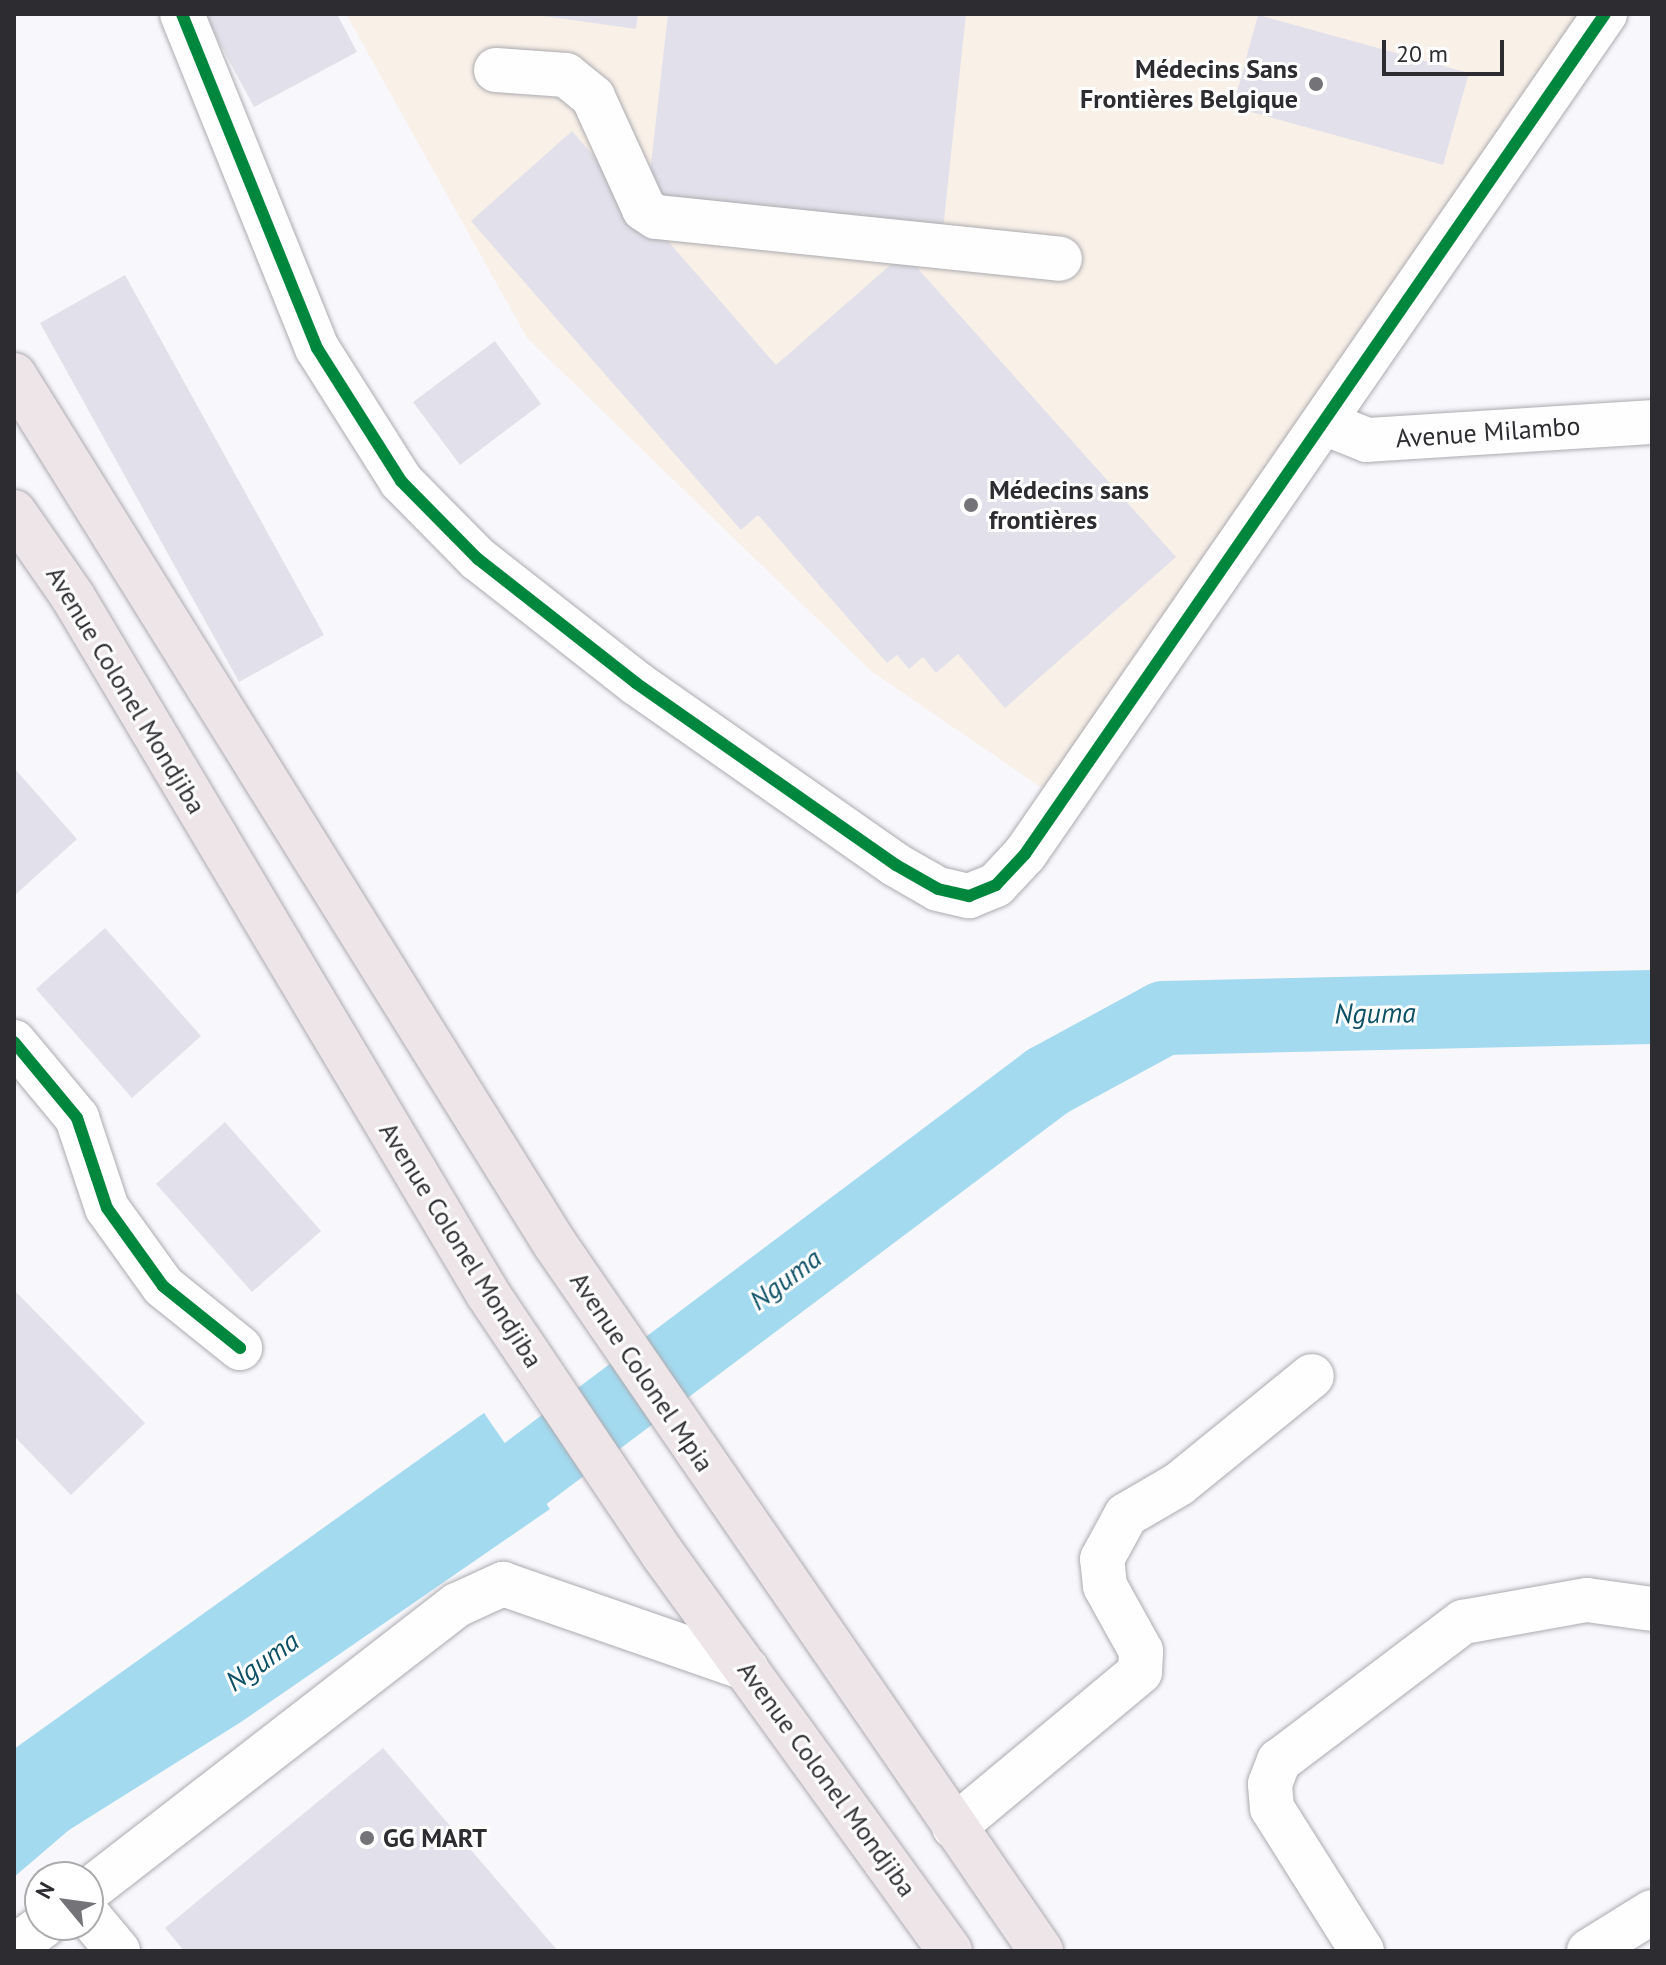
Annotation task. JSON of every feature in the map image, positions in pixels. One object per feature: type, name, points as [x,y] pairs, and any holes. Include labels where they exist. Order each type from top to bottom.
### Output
[{"type":"main road","name":"Avenue Colonel Mpia","points":[[14,375],[555,1244],[954,1827]]},
{"type":"main road","name":"Avenue Colonel Mondjiba","points":[[14,512],[73,597],[488,1294],[662,1553],[950,1951]]},
{"type":"main road","points":[[954,1827],[1041,1951]]},
{"type":"street","points":[[182,14],[317,348],[401,481],[478,559],[636,683],[938,889],[969,896],[996,885],[1025,854],[1327,424],[1605,14]]},
{"type":"street","points":[[496,70],[566,75],[593,97],[644,209],[656,217],[1060,259]]},
{"type":"street","name":"Avenue Milambo","points":[[1327,424],[1367,440],[1652,422]]},
{"type":"street","points":[[14,1042],[77,1118],[107,1208],[163,1286],[240,1348]]},
{"type":"street","points":[[954,1827],[1140,1672],[1141,1651],[1105,1586],[1102,1559],[1126,1515],[1179,1484],[1312,1376]]},
{"type":"street","points":[[104,1879],[457,1605],[503,1584],[747,1669]]},
{"type":"street","points":[[1362,1951],[1272,1808],[1270,1784],[1279,1761],[1463,1622],[1587,1600],[1652,1609]]},
{"type":"street","points":[[1589,1951],[1652,1912]]},
{"type":"street","points":[[104,1934],[118,1951]]},
{"type":"shaded area","name":"Médecins sans frontières","points":[[346,14],[1583,14],[1045,790],[871,671],[527,338]]},
{"type":"water","points":[[484,1413],[550,1509],[241,1722],[69,1830],[33,1861],[24,1861],[24,1868],[14,1877],[14,1749]]},
{"type":"building","points":[[204,14],[337,14],[357,52],[254,107]]},
{"type":"building","points":[[529,14],[638,14],[636,29]]},
{"type":"building","points":[[668,14],[966,14],[942,239],[646,208]]},
{"type":"building","points":[[1258,15],[1469,73],[1443,165],[1233,107]]},
{"type":"building","points":[[572,131],[776,365],[904,253],[1176,557],[1005,708],[958,654],[936,673],[923,657],[909,669],[897,655],[887,663],[758,515],[741,530],[471,221]]},
{"type":"building","points":[[125,275],[324,635],[239,682],[40,323]]},
{"type":"building","points":[[495,341],[541,404],[460,465],[413,402]]},
{"type":"building","points":[[14,768],[77,839],[14,896]]},
{"type":"building","points":[[105,928],[201,1036],[132,1098],[36,989]]},
{"type":"building","points":[[225,1122],[321,1231],[252,1292],[156,1184]]},
{"type":"building","points":[[14,1290],[145,1423],[71,1495],[14,1436]]},
{"type":"building","name":"GG MART","points":[[383,1748],[558,1951],[184,1951],[165,1928]]},
{"type":"waterway","name":"Nguma","points":[[445,1534],[1048,1081],[1164,1018],[1652,1007]]},
{"type":"cycle path","points":[[182,14],[317,348],[401,481],[478,559],[636,683],[896,865],[938,889],[969,896],[996,885],[1025,854],[1605,14]]},
{"type":"cycle path","points":[[14,1042],[77,1118],[107,1208],[163,1286],[240,1348]]},
{"type":"place","name":"Médecins Sans Frontières Belgique","points":[[1316,84]]},
{"type":"place","name":"Médecins sans frontières","points":[[971,505]]},
{"type":"place","name":"GG MART","points":[[367,1838]]}]
